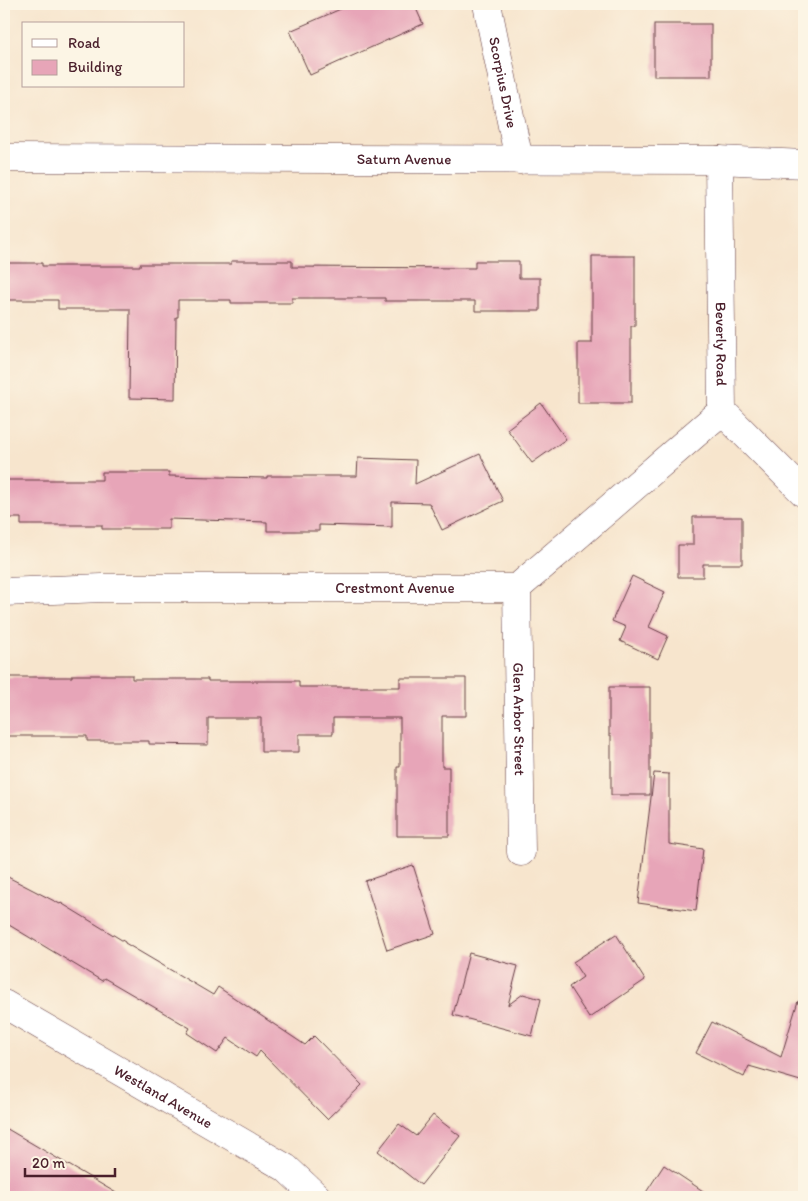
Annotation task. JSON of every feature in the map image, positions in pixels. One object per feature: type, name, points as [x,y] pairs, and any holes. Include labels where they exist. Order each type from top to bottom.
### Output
[{"type":"street","name":"Scorpius Drive","points":[[487,4],[519,160]]},
{"type":"street","name":"Saturn Avenue","points":[[4,158],[719,160],[804,164]]},
{"type":"street","name":"Beverly Road","points":[[719,160],[722,411]]},
{"type":"street","points":[[517,588],[722,411],[804,493]]},
{"type":"street","name":"Crestmont Avenue","points":[[4,592],[102,588],[517,588]]},
{"type":"street","name":"Glen Arbor Street","points":[[517,588],[521,852]]},
{"type":"street","name":"Westland Avenue","points":[[4,1004],[286,1168],[316,1197]]},
{"type":"building","points":[[352,4],[414,4],[423,24],[310,75],[290,31]]},
{"type":"building","points":[[654,24],[711,24],[711,76],[654,76]]},
{"type":"building","points":[[592,256],[635,256],[635,326],[631,326],[631,403],[578,403],[578,343],[592,343]]},
{"type":"building","points":[[231,261],[292,261],[292,267],[475,268],[475,261],[519,261],[519,278],[540,278],[540,311],[475,311],[475,301],[385,301],[385,298],[292,298],[292,303],[231,303],[231,300],[178,300],[175,399],[129,398],[130,309],[58,309],[58,300],[4,300],[4,263],[42,263],[42,266],[140,266],[140,264],[231,264]]},
{"type":"building","points":[[541,403],[566,439],[532,463],[507,429]]},
{"type":"building","points":[[480,454],[503,501],[442,530],[429,503],[392,502],[392,527],[319,525],[319,531],[267,531],[267,522],[169,519],[169,529],[102,529],[102,525],[21,525],[21,518],[4,518],[4,480],[102,480],[102,472],[169,472],[169,476],[267,478],[267,476],[357,476],[358,458],[416,460],[415,484]]},
{"type":"building","points":[[693,517],[742,517],[742,564],[703,564],[703,577],[678,577],[678,545],[693,545]]},
{"type":"building","points":[[632,576],[665,592],[649,627],[668,636],[658,659],[620,641],[626,627],[612,621]]},
{"type":"building","points":[[72,675],[132,675],[132,679],[299,681],[299,687],[400,687],[400,678],[466,678],[466,716],[442,716],[442,767],[449,767],[449,836],[397,836],[397,767],[400,767],[400,718],[333,718],[333,734],[299,734],[299,752],[261,752],[261,718],[208,718],[208,745],[149,744],[149,741],[87,741],[87,736],[4,736],[4,677],[72,677]]},
{"type":"building","points":[[609,687],[650,687],[650,795],[611,795]]},
{"type":"building","points":[[654,773],[669,774],[669,844],[703,849],[696,911],[638,903]]},
{"type":"building","points":[[413,865],[435,934],[387,950],[365,881]]},
{"type":"building","points":[[4,875],[61,903],[213,995],[218,987],[305,1045],[314,1036],[362,1085],[327,1119],[260,1051],[256,1057],[228,1038],[217,1053],[187,1033],[190,1028],[104,978],[102,981],[4,922]]},
{"type":"building","points":[[616,934],[645,980],[589,1018],[569,987],[583,977],[573,962]]},
{"type":"building","points":[[469,953],[518,966],[508,1005],[523,994],[541,999],[532,1036],[453,1015]]},
{"type":"building","points":[[798,1001],[804,1002],[804,1082],[749,1066],[744,1077],[696,1053],[712,1022],[781,1057]]},
{"type":"building","points":[[433,1115],[460,1136],[421,1185],[378,1151],[399,1124],[416,1136]]},
{"type":"building","points":[[4,1127],[123,1197],[4,1197]]},
{"type":"building","points":[[664,1165],[712,1197],[643,1197]]}]
